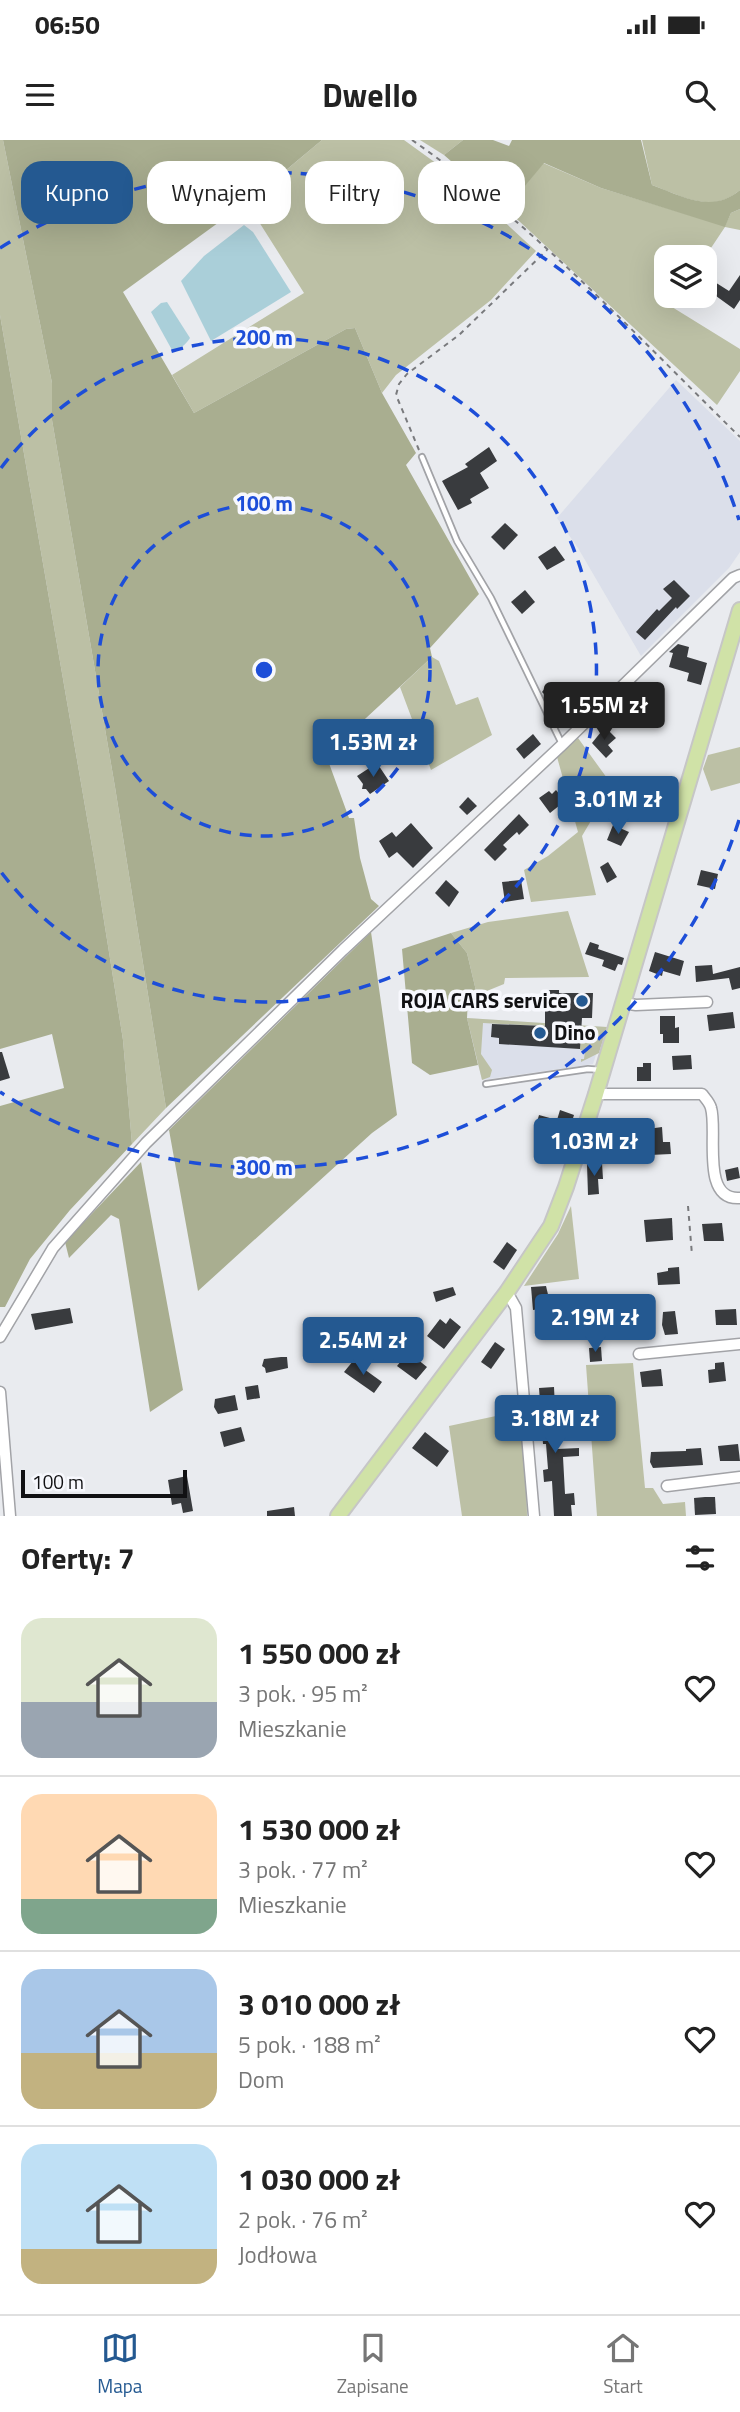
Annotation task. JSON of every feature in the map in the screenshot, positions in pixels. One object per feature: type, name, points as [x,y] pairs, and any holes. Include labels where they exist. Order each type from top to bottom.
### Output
[{"type":"main road","points":[[344,1513],[507,1292],[551,1226],[596,1094],[740,610]]},
{"type":"street","points":[[0,1337],[53,1248],[146,1143],[343,950],[562,745],[733,578],[740,575]]},
{"type":"street","points":[[622,1003],[636,1005],[707,1002]]},
{"type":"street","points":[[596,1094],[702,1094],[711,1107],[714,1177],[721,1191],[733,1198],[740,1198]]},
{"type":"street","points":[[507,1292],[516,1308],[534,1516]]},
{"type":"street","points":[[639,1354],[740,1344]]},
{"type":"street","points":[[0,1392],[10,1516]]},
{"type":"street","points":[[667,1486],[740,1477]]},
{"type":"lane","points":[[422,457],[457,541],[491,598],[562,745]]},
{"type":"lane","points":[[486,1084],[588,1069],[602,1070]]},
{"type":"path","points":[[412,140],[455,170],[547,250],[740,437]]},
{"type":"path","points":[[422,457],[396,395],[399,384],[407,374],[459,335],[547,250]]},
{"type":"path","points":[[688,1206],[692,1255]]},
{"type":"shaded area","points":[[676,380],[740,441],[740,552],[729,568],[641,656],[578,548],[557,518]]},
{"type":"shaded area","points":[[467,1018],[605,1027],[593,1064],[482,1080]]},
{"type":"green space","points":[[0,140],[3,140],[52,383],[52,420],[115,787],[166,1108],[132,1144],[123,1040],[0,315]]},
{"type":"green space","points":[[3,140],[322,140],[291,166],[291,161],[147,161],[147,224],[216,224],[123,292],[194,413],[346,329],[355,328],[382,393],[416,453],[406,465],[479,594],[430,648],[432,657],[326,755],[349,818],[354,818],[360,858],[371,899],[379,906],[166,1108],[115,787],[52,420],[52,383]]},
{"type":"green space","points":[[322,140],[404,140],[433,161],[418,161],[418,224],[507,224],[536,251],[491,300],[396,375],[382,393],[355,328],[346,329],[194,413],[172,375],[304,293],[260,224],[291,224],[291,166]]},
{"type":"green space","points":[[420,140],[463,140],[444,155]]},
{"type":"green space","points":[[463,140],[493,140],[509,146],[512,140],[641,140],[652,185],[686,198],[708,202],[719,201],[740,190],[740,209],[731,213],[725,227],[601,188],[544,163],[525,186],[525,161],[451,161],[444,155]]},
{"type":"green space","points":[[642,140],[740,140],[740,190],[719,201],[708,202],[686,198],[652,185]]},
{"type":"green space","points":[[543,163],[601,188],[725,226],[731,213],[740,209],[740,230],[725,227],[713,245],[654,245],[654,308],[674,308],[740,349],[740,371],[717,405],[522,224],[525,224],[525,185]]},
{"type":"green space","points":[[0,315],[123,1040],[132,1144],[70,1210],[30,1259],[5,1307],[0,1307],[0,1106],[64,1088],[52,1034],[0,1049]]},
{"type":"green space","points":[[432,657],[439,661],[456,705],[478,697],[492,735],[431,770],[400,687]]},
{"type":"green space","points":[[578,738],[612,785],[582,836],[596,895],[531,902],[524,870],[548,856],[578,832],[557,757]]},
{"type":"green space","points":[[740,747],[740,783],[711,791],[703,769],[708,755]]},
{"type":"green space","points":[[568,911],[589,977],[505,978],[504,984],[477,995],[467,953],[451,933],[488,922]]},
{"type":"green space","points":[[371,932],[397,1115],[372,1133],[198,1291],[169,1130]]},
{"type":"green space","points":[[451,933],[467,953],[477,995],[468,998],[467,1018],[478,1065],[430,1075],[412,1063],[402,949]]},
{"type":"green space","points":[[467,1018],[607,1027],[599,1053],[581,1062],[585,1051],[580,1050],[581,1028],[483,1023],[481,1054],[492,1070],[490,1077],[482,1080]]},
{"type":"green space","points":[[141,1162],[183,1390],[150,1412],[119,1219],[111,1215],[69,1258],[65,1242]]},
{"type":"green space","points":[[571,1206],[579,1279],[524,1286],[558,1234]]},
{"type":"green space","points":[[633,1363],[645,1488],[653,1488],[663,1504],[685,1502],[686,1516],[597,1516],[586,1365]]},
{"type":"green space","points":[[520,1411],[527,1516],[462,1516],[449,1426]]},
{"type":"water","points":[[244,225],[253,232],[291,292],[211,341],[181,281],[204,256]]},
{"type":"water","points":[[167,302],[190,338],[178,349],[172,350],[151,312],[161,303]]},
{"type":"building","points":[[740,275],[740,300],[734,309],[717,297],[717,283],[729,291]]},
{"type":"building","points":[[489,447],[497,461],[480,473],[489,488],[470,499],[472,503],[458,510],[442,481],[468,467],[465,464]]},
{"type":"building","points":[[505,523],[518,535],[504,550],[491,537]]},
{"type":"building","points":[[555,546],[565,560],[547,570],[538,557]]},
{"type":"building","points":[[674,580],[690,596],[645,640],[636,632],[657,609],[659,611],[672,598],[663,589]]},
{"type":"building","points":[[525,590],[535,602],[522,614],[511,602]]},
{"type":"building","points":[[678,644],[689,647],[687,657],[707,663],[701,685],[687,681],[689,673],[669,667],[673,653],[669,652]]},
{"type":"building","points":[[548,684],[565,702],[584,684],[593,694],[568,718],[542,692]]},
{"type":"building","points":[[631,692],[644,704],[629,720],[616,708]]},
{"type":"building","points":[[605,727],[616,738],[608,745],[613,751],[606,758],[592,743]]},
{"type":"building","points":[[533,734],[541,744],[524,759],[516,749]]},
{"type":"building","points":[[407,746],[414,756],[404,763],[397,753]]},
{"type":"building","points":[[377,763],[389,781],[370,794],[366,789],[362,789],[363,784],[357,776]]},
{"type":"building","points":[[556,790],[565,801],[550,813],[539,798]]},
{"type":"building","points":[[468,797],[477,806],[467,815],[459,807]]},
{"type":"building","points":[[519,814],[529,825],[503,845],[507,849],[495,861],[484,850]]},
{"type":"building","points":[[411,823],[433,848],[413,868],[397,852],[389,858],[379,841],[392,832],[396,837]]},
{"type":"building","points":[[613,825],[629,832],[621,846],[607,840]]},
{"type":"building","points":[[608,862],[617,877],[607,883],[600,867]]},
{"type":"building","points":[[701,870],[718,874],[715,889],[697,885]]},
{"type":"building","points":[[446,880],[459,892],[449,907],[435,893]]},
{"type":"building","points":[[521,880],[524,899],[505,902],[502,882]]},
{"type":"building","points":[[590,942],[599,945],[598,949],[624,958],[622,965],[618,964],[615,971],[602,966],[604,960],[585,954]]},
{"type":"building","points":[[655,952],[684,961],[680,976],[663,971],[662,976],[649,971]]},
{"type":"building","points":[[712,965],[713,974],[740,967],[740,988],[732,990],[729,978],[696,982],[695,966]]},
{"type":"building","points":[[545,990],[559,990],[559,993],[593,993],[592,1018],[582,1018],[580,1049],[499,1044],[499,1038],[491,1037],[492,1024],[545,1026]]},
{"type":"building","points":[[733,1012],[735,1028],[709,1031],[707,1015]]},
{"type":"building","points":[[660,1016],[675,1016],[675,1028],[679,1027],[679,1043],[663,1043]]},
{"type":"building","points":[[0,1052],[10,1078],[0,1081]]},
{"type":"building","points":[[691,1055],[692,1069],[673,1070],[672,1056]]},
{"type":"building","points":[[643,1063],[651,1063],[651,1081],[637,1081],[637,1067],[643,1067]]},
{"type":"building","points":[[560,1110],[574,1115],[567,1137],[535,1129],[539,1115],[557,1120]]},
{"type":"building","points":[[662,1127],[663,1142],[670,1142],[671,1154],[650,1155],[648,1129]]},
{"type":"building","points":[[602,1163],[603,1179],[598,1179],[599,1194],[588,1195],[587,1164]]},
{"type":"building","points":[[738,1167],[740,1178],[727,1181],[725,1170]]},
{"type":"building","points":[[672,1218],[673,1240],[646,1242],[644,1220]]},
{"type":"building","points":[[722,1223],[724,1241],[704,1241],[702,1224]]},
{"type":"building","points":[[507,1242],[517,1250],[504,1270],[493,1262]]},
{"type":"building","points":[[679,1267],[680,1284],[658,1285],[657,1273]]},
{"type":"building","points":[[546,1286],[551,1307],[533,1310],[531,1287]]},
{"type":"building","points":[[453,1287],[456,1295],[436,1302],[433,1292]]},
{"type":"building","points":[[594,1301],[616,1320],[596,1321]]},
{"type":"building","points":[[70,1308],[73,1323],[35,1330],[31,1314]]},
{"type":"building","points":[[736,1309],[737,1325],[716,1325],[715,1310]]},
{"type":"building","points":[[675,1311],[678,1334],[665,1335],[662,1325],[663,1312]]},
{"type":"building","points":[[450,1318],[461,1327],[444,1349],[427,1336],[440,1319],[446,1324]]},
{"type":"building","points":[[495,1342],[505,1349],[491,1369],[481,1362]]},
{"type":"building","points":[[601,1347],[602,1361],[590,1362],[589,1348]]},
{"type":"building","points":[[412,1355],[427,1367],[416,1380],[397,1366],[405,1356],[409,1359]]},
{"type":"building","points":[[287,1357],[288,1368],[266,1373],[262,1366],[264,1359]]},
{"type":"building","points":[[353,1361],[382,1382],[374,1393],[344,1372]]},
{"type":"building","points":[[724,1362],[726,1381],[709,1383],[708,1370],[715,1369],[715,1363]]},
{"type":"building","points":[[661,1369],[663,1386],[642,1387],[640,1372]]},
{"type":"building","points":[[258,1385],[260,1398],[247,1400],[245,1387]]},
{"type":"building","points":[[554,1387],[557,1449],[579,1448],[579,1456],[563,1457],[565,1494],[574,1493],[572,1516],[554,1516],[552,1481],[544,1482],[543,1470],[548,1469],[546,1444],[543,1444],[539,1388]]},
{"type":"building","points":[[235,1395],[238,1410],[218,1414],[214,1407],[215,1399]]},
{"type":"building","points":[[241,1427],[245,1441],[224,1447],[220,1432]]},
{"type":"building","points":[[425,1432],[449,1451],[437,1467],[412,1448]]},
{"type":"building","points":[[738,1444],[740,1461],[720,1461],[718,1446]]},
{"type":"building","points":[[701,1448],[703,1465],[653,1468],[650,1462],[651,1452]]},
{"type":"building","points":[[187,1476],[193,1511],[183,1513],[181,1503],[172,1505],[168,1480]]},
{"type":"building","points":[[715,1497],[716,1514],[695,1515],[694,1498]]},
{"type":"building","points":[[294,1507],[295,1516],[267,1516],[267,1511]]},
{"type":"place","name":"ROJA CARS service","points":[[582,1001]]},
{"type":"place","name":"Dino","points":[[540,1033]]}]
